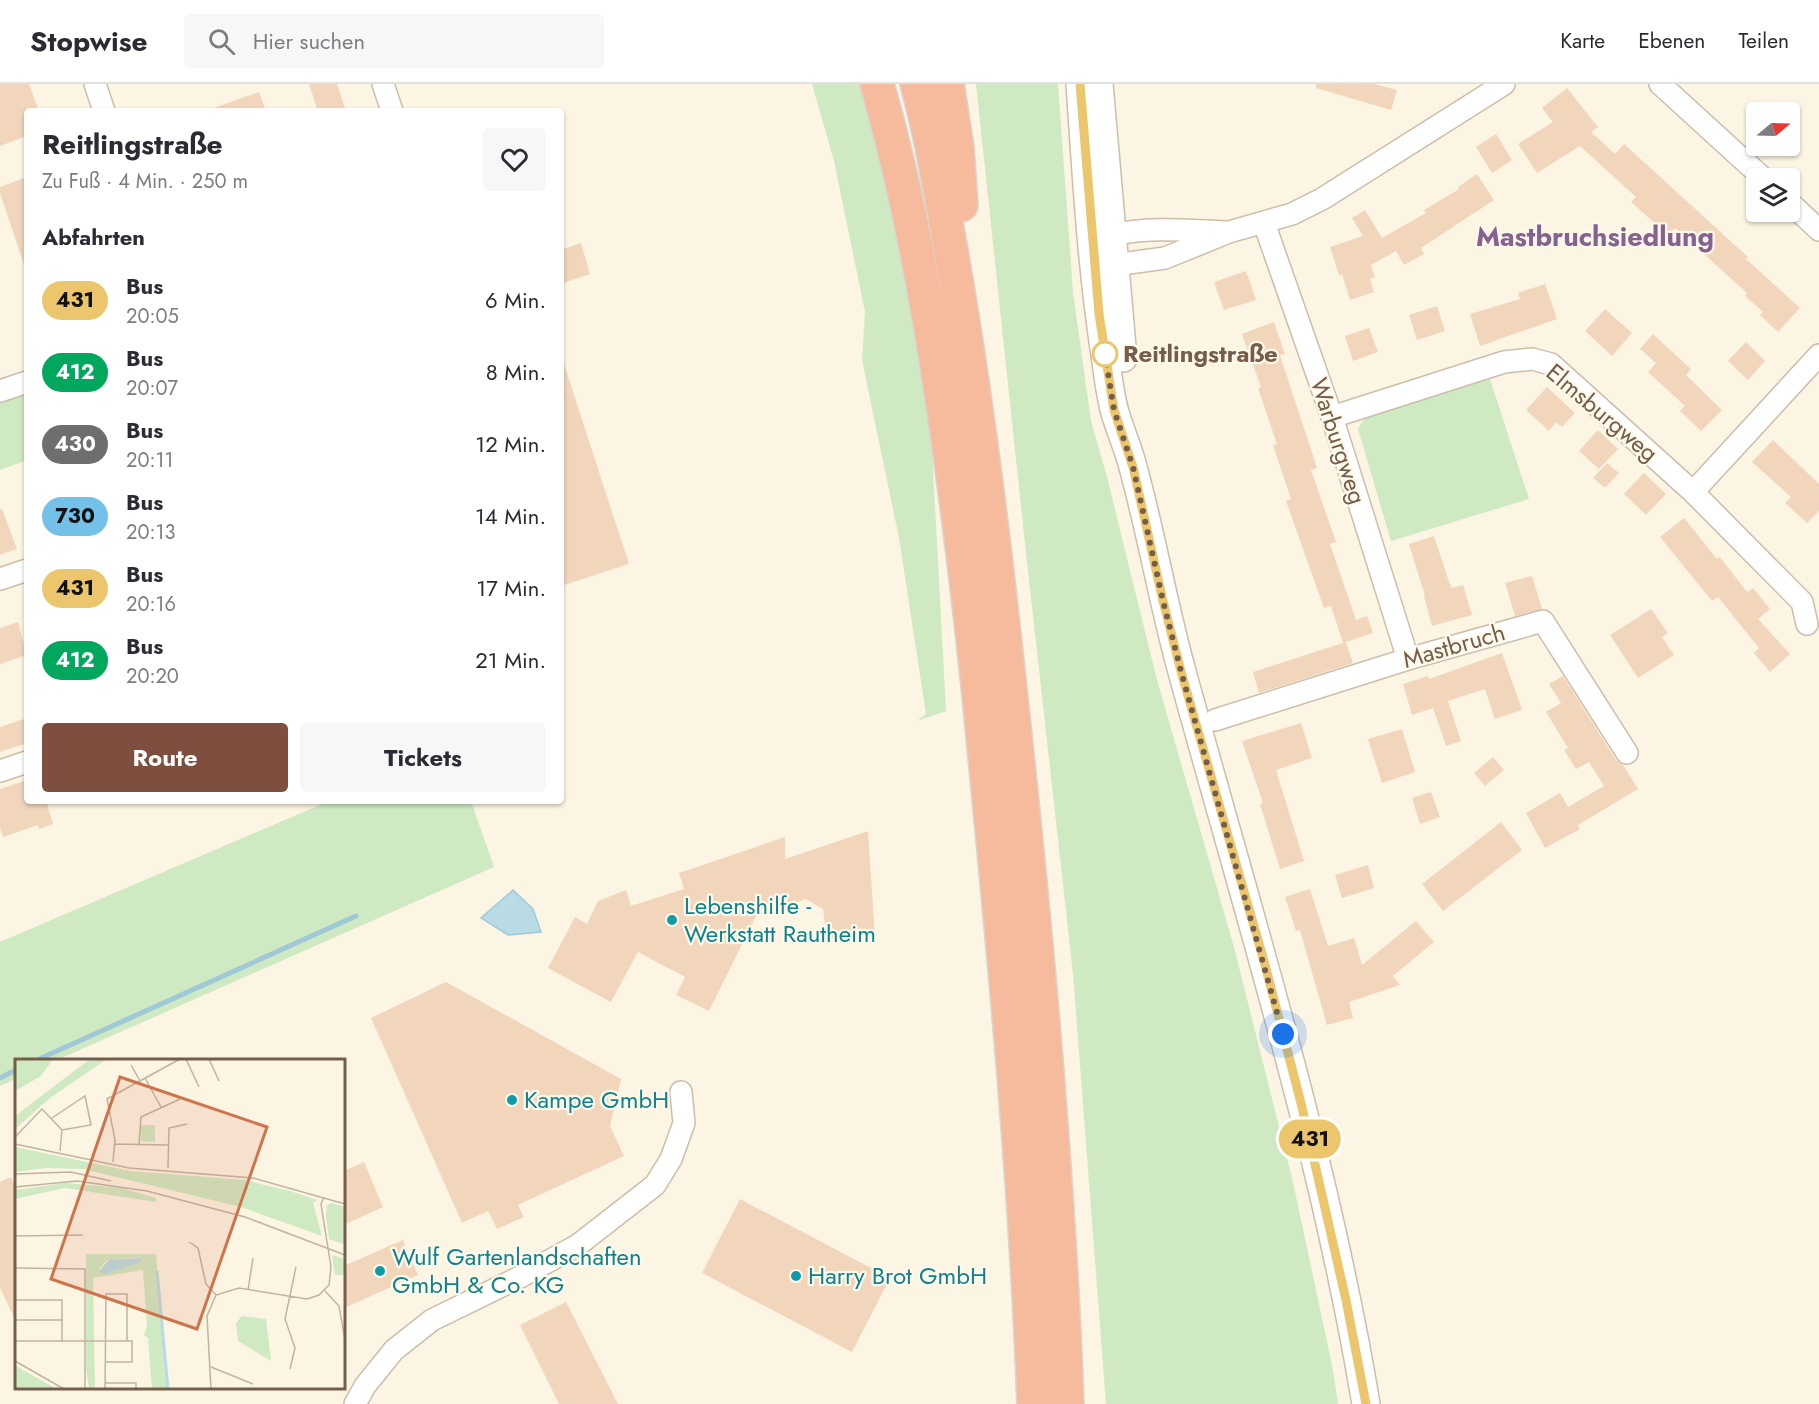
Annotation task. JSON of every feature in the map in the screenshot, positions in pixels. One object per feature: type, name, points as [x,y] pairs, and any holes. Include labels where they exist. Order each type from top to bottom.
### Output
[{"type":"highway","points":[[877,84],[888,122],[916,247],[939,382],[971,613],[1011,1031],[1030,1309],[1034,1404]]},
{"type":"highway","points":[[917,84],[927,118],[960,300],[983,456],[1018,762],[1052,1134],[1067,1404]]},
{"type":"highway","points":[[947,84],[957,147],[963,225],[960,300]]},
{"type":"street","points":[[95,84],[103,108]]},
{"type":"street","points":[[382,84],[391,108]]},
{"type":"street","points":[[1080,84],[1102,241],[1114,265],[1133,467]]},
{"type":"street","points":[[1099,84],[1102,241],[1099,314],[1114,410],[1133,467],[1182,675],[1264,961],[1301,1103],[1323,1193],[1366,1404]]},
{"type":"street","points":[[1114,265],[1165,258],[1229,232],[1292,214],[1322,199],[1504,84]]},
{"type":"street","points":[[1660,84],[1752,168]]},
{"type":"street","points":[[1800,212],[1819,230]]},
{"type":"street","name":"Warburgweg","points":[[1264,223],[1332,417],[1408,659]]},
{"type":"street","points":[[1102,241],[1168,230],[1229,232]]},
{"type":"street","points":[[1693,492],[1819,355]]},
{"type":"street","name":"Elmsburgweg","points":[[1332,417],[1504,362],[1532,359],[1551,364],[1693,492],[1802,602],[1807,624]]},
{"type":"street","points":[[0,391],[24,383]]},
{"type":"street","points":[[0,579],[24,571]]},
{"type":"street","name":"Mastbruch","points":[[1215,720],[1408,659],[1543,621],[1627,753]]},
{"type":"street","points":[[0,771],[24,763]]},
{"type":"street","points":[[355,1404],[365,1386],[394,1350],[432,1320],[520,1277],[578,1245],[655,1185],[671,1159],[684,1123],[681,1092]]},
{"type":"green space","points":[[812,84],[864,84],[903,237],[929,394],[946,711],[917,721],[926,714],[899,538],[862,360],[865,312],[834,161]]},
{"type":"green space","points":[[976,84],[1058,84],[1073,292],[1091,421],[1157,680],[1234,947],[1293,1182],[1333,1370],[1338,1404],[1106,1404],[1073,974]]},
{"type":"green space","points":[[1490,379],[1529,499],[1391,541],[1358,429],[1366,415]]},
{"type":"green space","points":[[24,393],[24,461],[0,470],[0,401]]},
{"type":"green space","points":[[322,804],[472,804],[494,867],[59,1059],[15,1059],[15,1079],[0,1086],[0,942]]},
{"type":"water","points":[[513,890],[533,909],[541,932],[508,935],[481,918]]},
{"type":"building","points":[[0,84],[29,84],[38,108],[24,108],[24,137],[0,146]]},
{"type":"building","points":[[309,84],[337,84],[345,108],[317,108]]},
{"type":"building","points":[[1316,84],[1374,84],[1397,90],[1391,110],[1316,88]]},
{"type":"building","points":[[1567,88],[1598,127],[1591,132],[1615,154],[1624,144],[1748,257],[1746,259],[1800,308],[1778,332],[1760,315],[1763,312],[1745,296],[1747,293],[1675,228],[1668,235],[1631,202],[1636,197],[1580,146],[1537,173],[1518,144],[1553,122],[1542,108]]},
{"type":"building","points":[[259,92],[265,108],[214,108]]},
{"type":"building","points":[[1496,134],[1512,160],[1492,173],[1476,147]]},
{"type":"building","points":[[1477,174],[1494,200],[1421,248],[1424,254],[1404,265],[1396,251],[1371,265],[1375,277],[1370,279],[1374,292],[1350,300],[1330,247],[1363,236],[1352,218],[1365,210],[1382,238],[1426,213],[1424,210],[1459,189],[1458,187]]},
{"type":"building","points":[[24,178],[24,265],[0,193],[0,187]]},
{"type":"building","points":[[581,243],[590,274],[564,283],[564,249]]},
{"type":"building","points":[[1246,271],[1256,300],[1224,310],[1214,282]]},
{"type":"building","points":[[1545,284],[1557,319],[1480,346],[1470,314],[1520,299],[1518,293]]},
{"type":"building","points":[[1437,306],[1445,331],[1417,340],[1409,315]]},
{"type":"building","points":[[1605,309],[1632,333],[1612,356],[1585,331]]},
{"type":"building","points":[[1274,322],[1285,354],[1280,355],[1317,468],[1311,470],[1336,542],[1330,544],[1356,620],[1367,616],[1373,633],[1343,643],[1331,606],[1324,608],[1286,501],[1291,499],[1273,445],[1277,444],[1258,388],[1261,387],[1242,334]]},
{"type":"building","points":[[1369,328],[1378,352],[1353,361],[1345,336]]},
{"type":"building","points":[[1653,334],[1691,369],[1686,375],[1722,410],[1701,431],[1680,411],[1685,406],[1648,372],[1656,363],[1640,349]]},
{"type":"building","points":[[1746,342],[1765,361],[1748,380],[1728,361]]},
{"type":"building","points":[[564,364],[629,564],[564,585]]},
{"type":"building","points":[[1547,387],[1575,413],[1562,427],[1556,422],[1549,431],[1526,410]]},
{"type":"building","points":[[1598,430],[1618,449],[1599,469],[1579,451]]},
{"type":"building","points":[[1773,440],[1819,484],[1819,511],[1807,523],[1785,503],[1791,497],[1752,462]]},
{"type":"building","points":[[1607,463],[1619,473],[1605,488],[1593,478]]},
{"type":"building","points":[[1644,473],[1666,494],[1646,515],[1624,494]]},
{"type":"building","points":[[0,509],[2,509],[17,549],[0,555]]},
{"type":"building","points":[[1684,518],[1717,559],[1720,557],[1747,592],[1753,588],[1770,609],[1758,619],[1790,654],[1770,672],[1754,653],[1759,648],[1718,597],[1712,601],[1660,537]]},
{"type":"building","points":[[1434,536],[1451,588],[1463,585],[1472,615],[1432,626],[1409,544]]},
{"type":"building","points":[[1532,576],[1542,609],[1515,616],[1505,583]]},
{"type":"building","points":[[1651,609],[1668,633],[1662,637],[1674,655],[1638,678],[1610,635]]},
{"type":"building","points":[[18,622],[24,644],[24,656],[0,664],[0,628]]},
{"type":"building","points":[[1346,642],[1353,663],[1259,693],[1253,672]]},
{"type":"building","points":[[1502,653],[1522,710],[1495,719],[1485,689],[1448,701],[1461,741],[1446,746],[1433,708],[1412,715],[1403,684],[1428,676],[1429,679]]},
{"type":"building","points":[[1563,676],[1616,760],[1623,765],[1638,789],[1578,825],[1580,829],[1545,848],[1526,813],[1560,793],[1568,807],[1604,786],[1589,762],[1576,769],[1564,750],[1568,748],[1546,712],[1561,703],[1549,684]]},
{"type":"building","points":[[24,719],[24,744],[0,752],[0,727]]},
{"type":"building","points":[[1301,723],[1312,758],[1276,770],[1304,861],[1280,869],[1260,804],[1263,803],[1242,741]]},
{"type":"building","points":[[1402,729],[1415,772],[1382,783],[1368,739]]},
{"type":"building","points":[[1493,757],[1504,770],[1485,786],[1474,773]]},
{"type":"building","points":[[24,781],[24,804],[47,804],[53,824],[39,829],[38,825],[3,837],[0,828],[0,789]]},
{"type":"building","points":[[1431,792],[1440,817],[1420,824],[1412,798]]},
{"type":"building","points":[[1501,822],[1522,850],[1443,911],[1422,884]]},
{"type":"building","name":"Lebenshilfe - Werkstatt Rautheim","points":[[868,831],[875,937],[827,939],[823,909],[806,899],[756,916],[709,1011],[676,995],[685,977],[638,952],[611,1002],[548,968],[575,917],[587,924],[598,901],[626,890],[631,906],[684,889],[679,873],[785,837],[785,859]]},
{"type":"building","points":[[1368,865],[1374,888],[1342,898],[1335,875]]},
{"type":"building","points":[[1310,889],[1328,946],[1354,938],[1362,965],[1416,921],[1434,942],[1393,976],[1400,985],[1349,1002],[1353,1018],[1327,1025],[1300,930],[1296,931],[1285,897]]},
{"type":"building","name":"Kampe GmbH","points":[[446,982],[621,1079],[610,1126],[624,1156],[518,1205],[524,1217],[497,1229],[488,1211],[462,1223],[371,1018]]},
{"type":"building","points":[[364,1162],[383,1207],[345,1225],[345,1171]]},
{"type":"building","points":[[11,1177],[15,1185],[15,1319],[0,1288],[0,1182]]},
{"type":"building","name":"Harry Brot GmbH","points":[[740,1199],[890,1278],[852,1352],[702,1273]]},
{"type":"building","name":"Wulf Gartenlandschaften GmbH & Co. KG","points":[[403,1240],[418,1275],[345,1308],[345,1266]]},
{"type":"building","points":[[566,1302],[618,1404],[559,1404],[520,1325]]},
{"type":"waterway","points":[[39,1059],[356,916]]},
{"type":"waterway","points":[[0,1078],[15,1070]]},
{"type":"bus line","name":"431","points":[[1080,84],[1099,314],[1114,410],[1133,467],[1182,675],[1264,961],[1301,1103],[1356,1344],[1366,1404]]},
{"type":"place","name":"Reitlingstraße","points":[[1105,354]]},
{"type":"place","name":"Lebenshilfe - Werkstatt Rautheim","points":[[672,920]]},
{"type":"place","name":"Kampe GmbH","points":[[512,1100]]},
{"type":"place","name":"Wulf Gartenlandschaften GmbH & Co. KG","points":[[380,1271]]},
{"type":"place","name":"Harry Brot GmbH","points":[[796,1276]]},
{"type":"district","name":"Mastbruchsiedlung","points":[[1595,237]]},
{"type":"route","points":[[1105,354],[1114,410],[1133,467],[1182,675],[1283,1034]]}]
